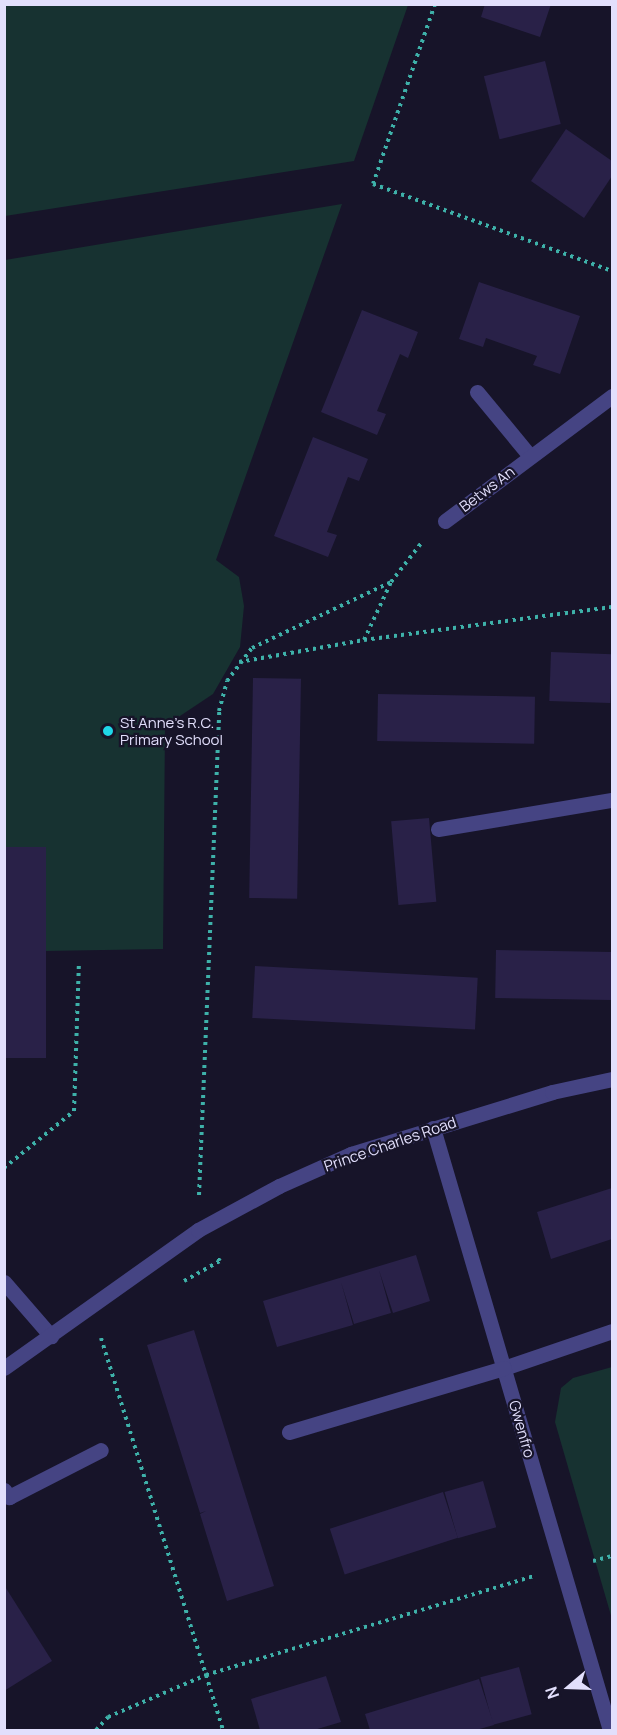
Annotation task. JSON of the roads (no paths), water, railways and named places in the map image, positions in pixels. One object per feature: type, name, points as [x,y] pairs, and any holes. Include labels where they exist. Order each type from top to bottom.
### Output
[{"type":"street","name":"Betws An","points":[[477,392],[530,456]]},
{"type":"street","name":"Betws An","points":[[445,521],[612,396]]},
{"type":"street","points":[[438,829],[612,800]]},
{"type":"street","name":"Prince Charles Road","points":[[4,1368],[92,1308],[198,1230],[279,1186],[340,1159],[433,1128],[552,1092],[612,1079]]},
{"type":"street","name":"Gwenfro","points":[[433,1128],[610,1731]]},
{"type":"street","points":[[4,1282],[51,1336]]},
{"type":"street","points":[[289,1432],[504,1368],[612,1331]]},
{"type":"street","points":[[4,1490],[9,1497],[101,1450]]},
{"type":"place","name":"St Anne's R.C. Primary School","points":[[108,731]]}]
